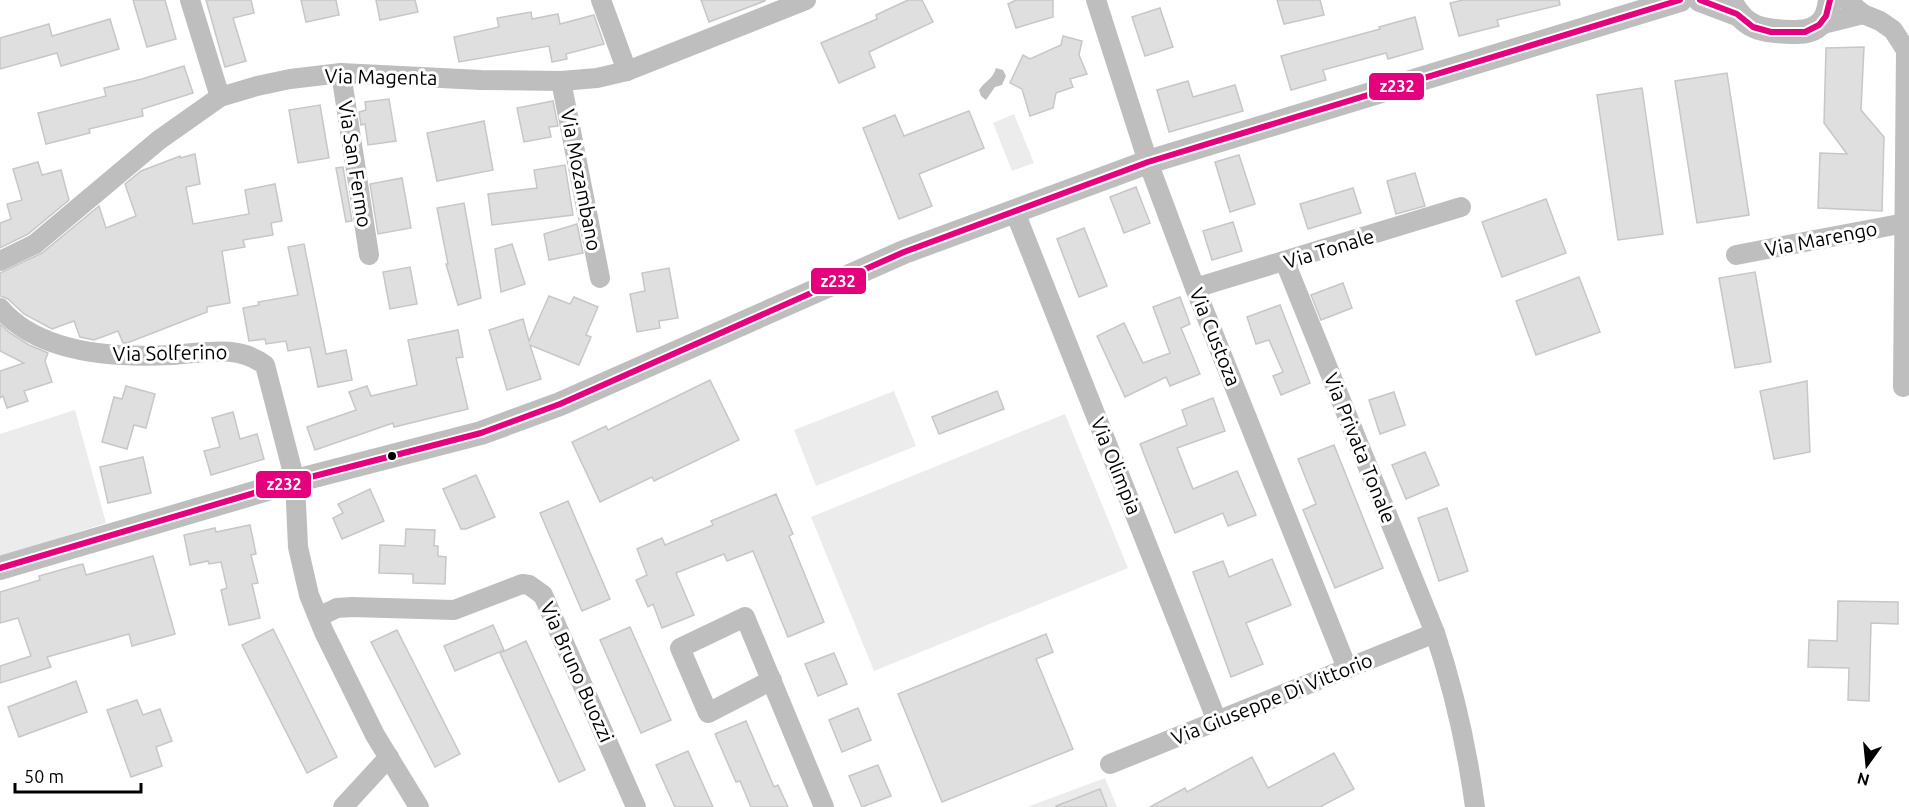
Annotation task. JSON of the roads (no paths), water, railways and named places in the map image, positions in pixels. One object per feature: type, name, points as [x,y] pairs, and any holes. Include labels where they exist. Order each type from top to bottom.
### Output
[{"type":"street","points":[[190,0],[220,98]]},
{"type":"street","points":[[601,0],[627,71]]},
{"type":"street","name":"Via Magenta","points":[[0,261],[35,244],[159,140],[220,98],[256,86],[341,73],[481,80],[561,81],[597,78],[627,71],[806,0]]},
{"type":"street","name":"Via Custoza","points":[[1096,0],[1148,162],[1195,288],[1347,668]]},
{"type":"street","points":[[0,568],[295,481],[468,437],[550,408],[904,252],[1148,162],[1680,0]]},
{"type":"street","points":[[1700,0],[1734,7],[1753,27],[1771,32],[1804,32],[1819,25],[1863,14]]},
{"type":"street","points":[[1819,25],[1826,16],[1830,0]]},
{"type":"street","name":"Via Marengo","points":[[1846,0],[1863,14],[1880,21],[1893,30],[1906,50],[1903,387]]},
{"type":"street","name":"Via San Fermo","points":[[341,73],[369,255]]},
{"type":"street","name":"Via Mozambano","points":[[561,81],[600,278]]},
{"type":"street","name":"Via Tonale","points":[[1195,288],[1461,207]]},
{"type":"street","name":"Via Olimpia","points":[[1015,212],[1216,721]]},
{"type":"street","name":"Via Marengo","points":[[1736,255],[1905,223]]},
{"type":"street","name":"Via Privata Tonale","points":[[1285,262],[1435,633],[1458,710],[1475,807]]},
{"type":"street","name":"Via Solferino","points":[[0,308],[7,316],[36,334],[86,351],[132,356],[234,351],[253,356],[265,365],[295,481],[298,547],[309,595],[375,735],[419,807]]},
{"type":"street","name":"Via Bruno Buozzi","points":[[318,617],[337,608],[352,607],[454,610],[516,586],[530,585],[537,589],[543,595],[629,804]]},
{"type":"street","points":[[772,680],[708,712],[680,648],[745,617],[772,680],[824,807]]},
{"type":"street","name":"Via Giuseppe Di Vittorio","points":[[1110,764],[1435,633]]},
{"type":"street","points":[[343,807],[389,757]]}]
